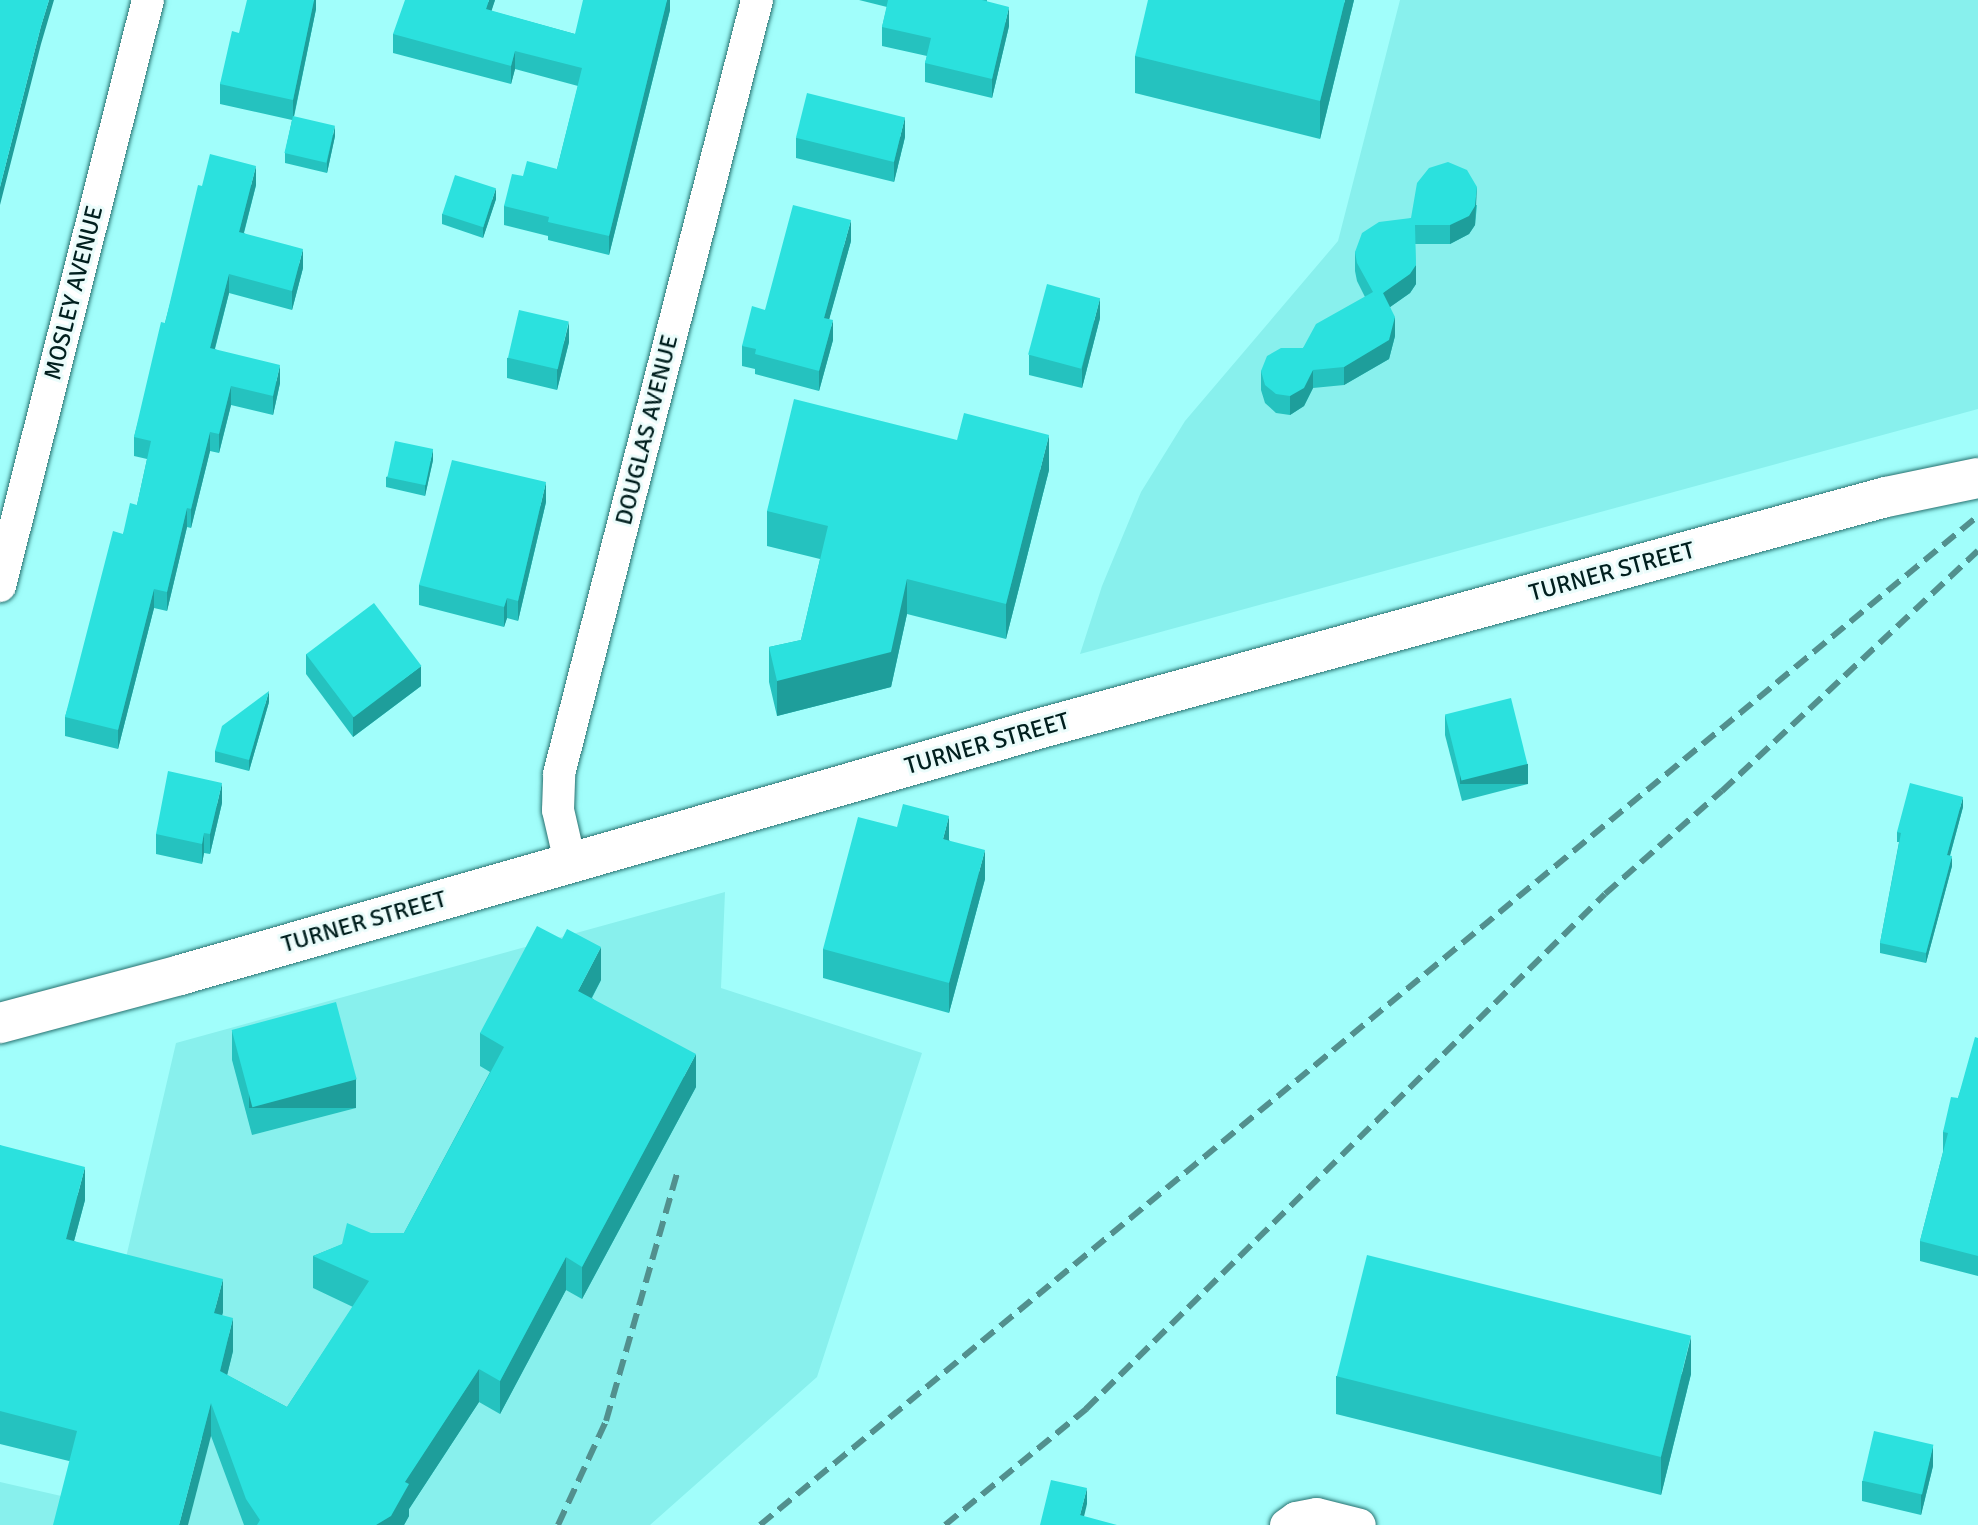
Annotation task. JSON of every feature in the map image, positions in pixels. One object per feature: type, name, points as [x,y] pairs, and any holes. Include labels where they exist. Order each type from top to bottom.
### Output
[{"type":"street","name":"MOSLEY AVENUE","points":[[0,586],[148,0]]},
{"type":"street","name":"DOUGLAS AVENUE","points":[[570,862],[558,810],[559,774],[757,0]]},
{"type":"street","name":"TURNER STREET","points":[[0,1023],[180,975],[1045,727],[1886,497],[1978,478]]},
{"type":"street","points":[[1286,1525],[1296,1518],[1317,1514],[1360,1525]]},
{"type":"shaded area","points":[[1400,0],[1978,0],[1978,409],[1080,654],[1102,586],[1141,492],[1185,421],[1338,241]]},
{"type":"shaded area","points":[[725,892],[721,988],[922,1053],[817,1377],[650,1525],[0,1525],[0,1482],[70,1498],[176,1043]]},
{"type":"building","points":[[0,0],[49,0],[0,187]]},
{"type":"building","points":[[247,0],[314,0],[293,100],[220,84],[232,31],[239,33]]},
{"type":"building","points":[[405,0],[489,0],[486,9],[575,34],[583,0],[667,0],[609,236],[548,222],[549,217],[504,206],[512,174],[523,176],[527,161],[557,169],[582,68],[515,51],[511,66],[393,34]]},
{"type":"building","points":[[888,0],[982,0],[1009,7],[992,79],[925,63],[931,38],[882,27]]},
{"type":"building","points":[[1148,0],[1345,0],[1320,101],[1135,56]]},
{"type":"building","points":[[807,93],[905,117],[894,162],[796,138]]},
{"type":"building","points":[[293,116],[335,126],[326,163],[284,153]]},
{"type":"building","points":[[210,154],[256,166],[239,232],[303,249],[292,291],[229,274],[210,348],[280,365],[273,396],[231,386],[219,434],[210,432],[191,509],[187,508],[167,592],[154,589],[118,730],[65,717],[113,531],[123,534],[130,503],[137,505],[151,441],[134,437],[161,322],[165,323],[198,185],[202,186]]},
{"type":"building","points":[[1448,162],[1467,170],[1477,187],[1475,206],[1469,216],[1450,225],[1415,225],[1416,265],[1410,274],[1383,293],[1395,317],[1389,340],[1344,367],[1313,370],[1304,388],[1290,396],[1276,394],[1265,385],[1261,371],[1267,356],[1281,348],[1303,348],[1316,324],[1373,292],[1357,263],[1355,252],[1362,233],[1379,222],[1411,218],[1417,183],[1429,168]]},
{"type":"building","points":[[455,175],[496,188],[483,227],[442,214]]},
{"type":"building","points":[[793,205],[851,220],[824,318],[833,320],[819,371],[755,354],[756,349],[742,346],[752,306],[765,310]]},
{"type":"building","points":[[1047,284],[1100,298],[1081,369],[1028,355]]},
{"type":"building","points":[[519,310],[569,321],[558,369],[508,358]]},
{"type":"building","points":[[794,399],[957,440],[964,413],[1049,435],[1006,604],[907,579],[891,652],[777,681],[769,647],[801,640],[828,526],[767,511]]},
{"type":"building","points":[[395,441],[433,449],[425,485],[387,477]]},
{"type":"building","points":[[452,460],[546,482],[518,601],[507,598],[504,607],[419,585]]},
{"type":"building","points":[[374,603],[422,666],[354,717],[306,654]]},
{"type":"building","points":[[269,691],[249,760],[215,751],[222,726]]},
{"type":"building","points":[[1511,698],[1527,764],[1461,780],[1445,714]]},
{"type":"building","points":[[168,771],[222,783],[210,834],[204,833],[202,844],[156,834]]},
{"type":"building","points":[[1910,783],[1963,797],[1947,855],[1952,856],[1926,953],[1880,943],[1901,833],[1897,832]]},
{"type":"building","points":[[903,804],[949,816],[943,839],[985,850],[949,983],[823,949],[858,817],[897,827]]},
{"type":"building","points":[[537,926],[562,939],[567,929],[601,947],[578,991],[696,1054],[582,1267],[566,1257],[500,1381],[479,1369],[405,1482],[409,1484],[391,1516],[376,1525],[257,1525],[260,1520],[246,1499],[211,1403],[179,1525],[53,1525],[77,1431],[0,1411],[0,1145],[85,1167],[66,1239],[223,1279],[214,1313],[233,1318],[220,1371],[287,1407],[369,1281],[313,1256],[342,1244],[347,1223],[371,1233],[404,1233],[504,1047],[480,1033]]},
{"type":"building","points":[[336,1002],[357,1079],[252,1107],[232,1030]]},
{"type":"building","points":[[1975,1037],[1978,1038],[1978,1256],[1920,1241],[1948,1133],[1943,1132],[1951,1097],[1958,1098]]},
{"type":"building","points":[[1367,1255],[1691,1336],[1661,1457],[1337,1376]]},
{"type":"building","points":[[1874,1431],[1933,1445],[1922,1494],[1863,1481]]},
{"type":"building","points":[[1051,1480],[1087,1488],[1080,1515],[1117,1525],[1040,1525]]},
{"type":"railway","points":[[760,1525],[1978,516]]},
{"type":"railway","points":[[945,1525],[1086,1409],[1605,894],[1722,791],[1978,551]]},
{"type":"railway","points":[[558,1525],[606,1421],[677,1174]]}]
